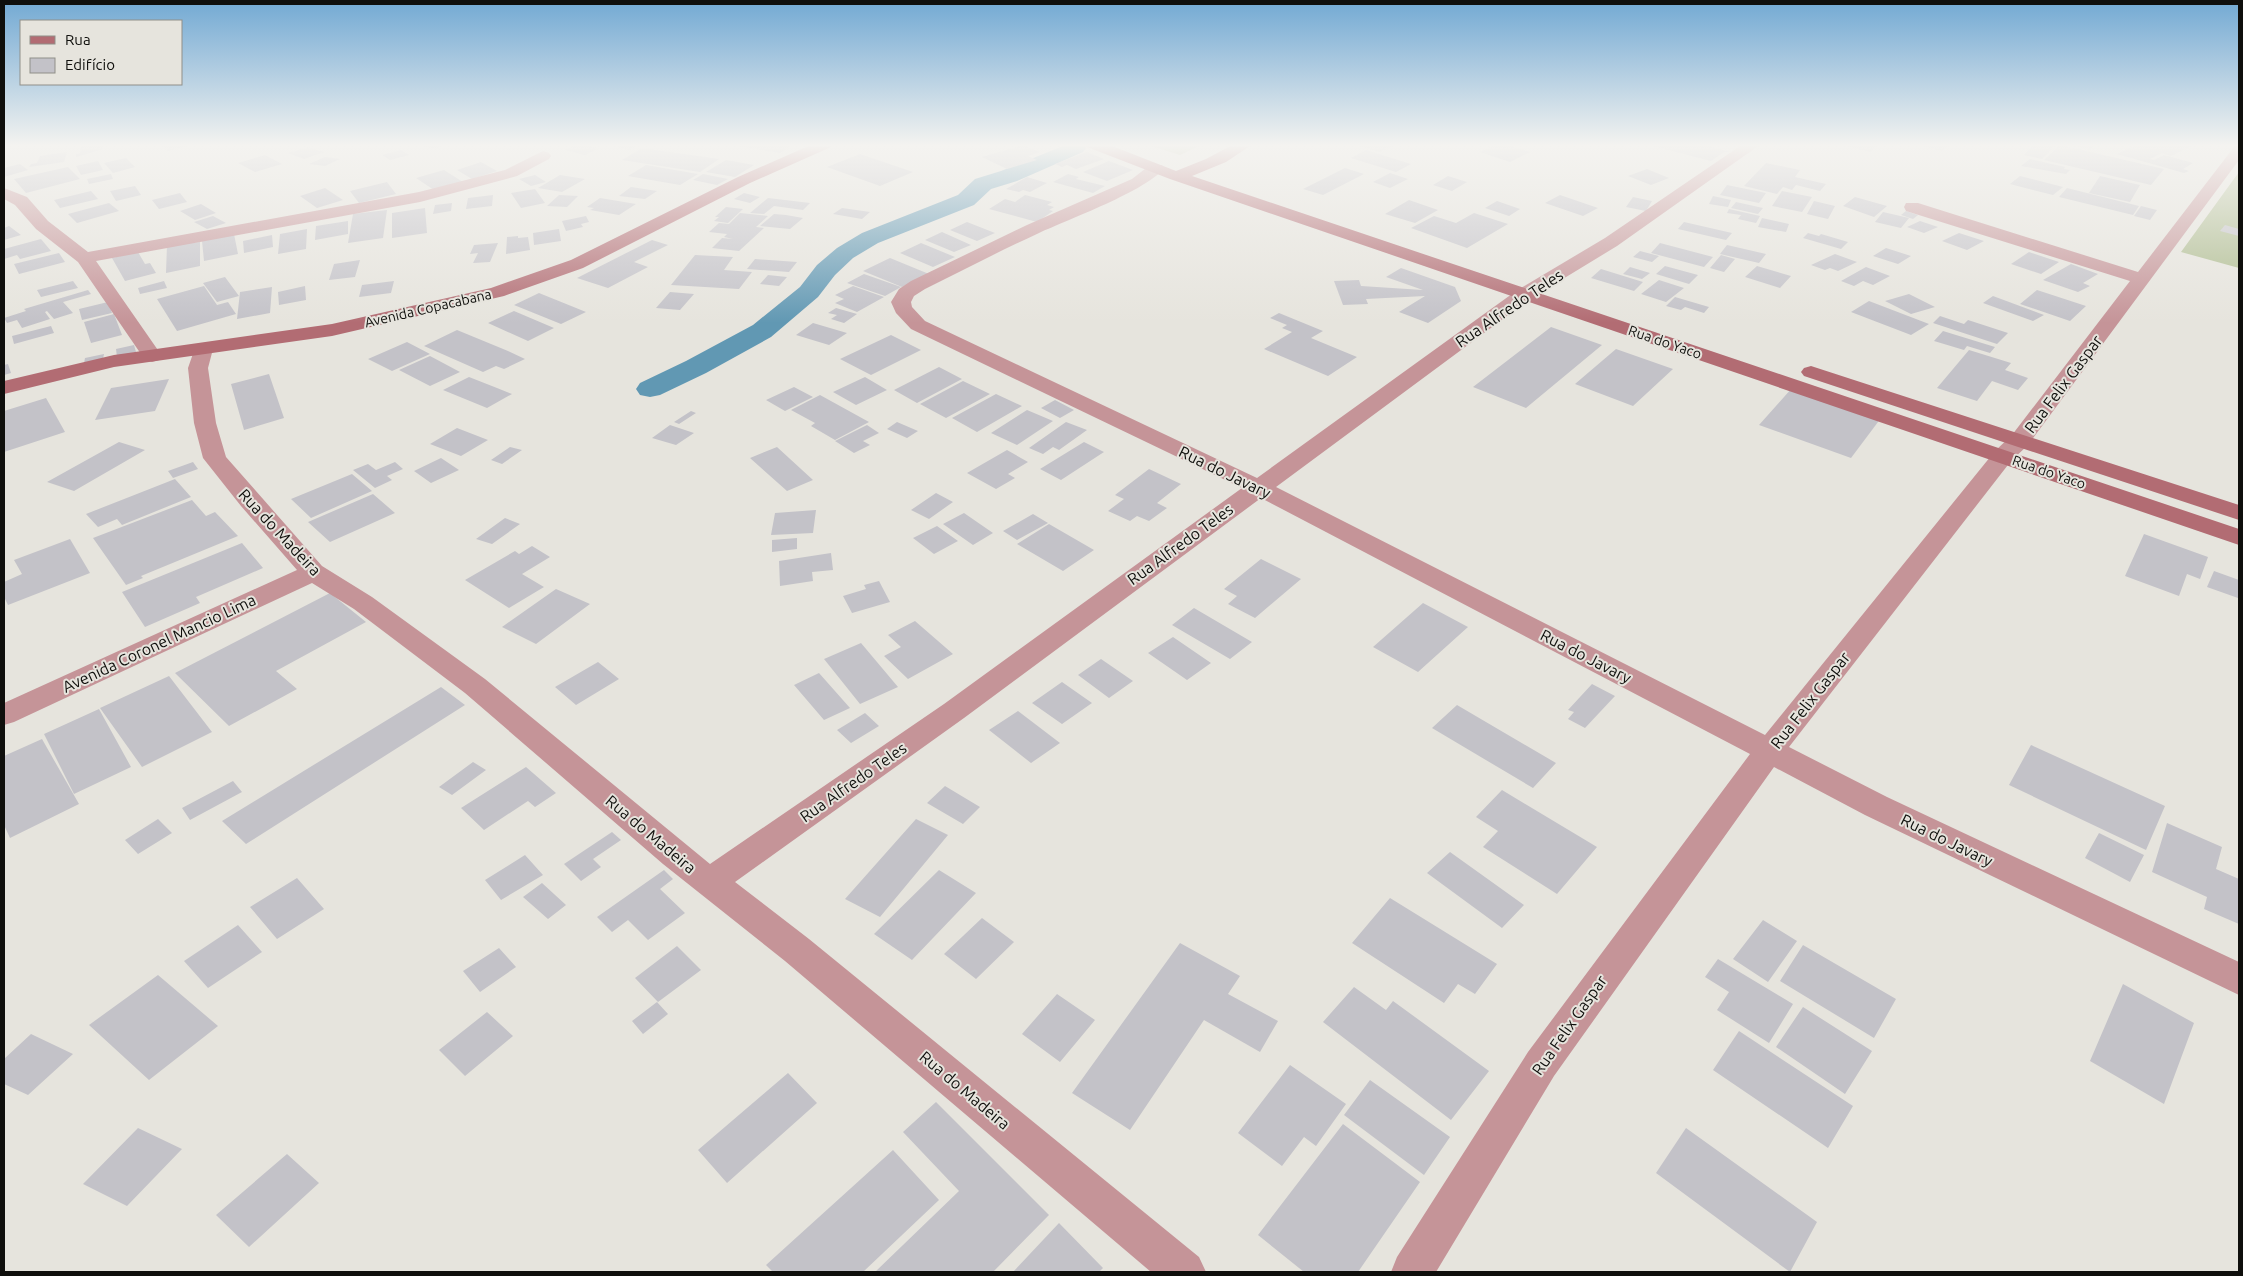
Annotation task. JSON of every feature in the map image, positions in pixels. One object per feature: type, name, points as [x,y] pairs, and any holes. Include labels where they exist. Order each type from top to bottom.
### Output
[{"type":"street","points":[[23,204],[42,224],[85,258],[152,356]]},
{"type":"street","points":[[85,258],[379,204]]},
{"type":"street","name":"Avenida Copacabana","points":[[4,388],[38,378],[114,361],[332,330],[497,292],[577,264],[697,204]]},
{"type":"street","name":"Rua do Javary","points":[[1090,204],[1033,229],[906,293],[901,302],[903,310],[918,325],[1258,487],[1769,751],[2012,872],[2239,979]]},
{"type":"street","name":"Rua do Yaco","points":[[1282,204],[1532,289],[2012,448],[2239,513]]},
{"type":"street","name":"Rua do Yaco","points":[[1302,204],[1532,289],[1701,336]]},
{"type":"street","name":"Rua Alfredo Teles","points":[[710,882],[954,711],[1258,487],[1532,289],[1611,242],[1667,204]]},
{"type":"street","name":"Rua Felix Gaspar","points":[[1412,1272],[1541,1064],[1612,964],[1769,751],[2012,448],[2199,204]]},
{"type":"street","points":[[1912,207],[2142,280]]},
{"type":"street","name":"Rua do Madeira","points":[[204,349],[198,368],[205,423],[215,458],[313,572],[363,603],[474,686],[710,882],[804,956],[1184,1272]]},
{"type":"street","name":"Rua do Yaco","points":[[1795,366],[2239,537]]},
{"type":"street","name":"Avenida Coronel Mancio Lima","points":[[4,715],[313,572]]},
{"type":"green space","points":[[2216,204],[2239,204],[2239,268],[2181,252]]},
{"type":"building","points":[[57,204],[79,204],[60,208]]},
{"type":"building","points":[[107,204],[119,211],[77,223],[68,214]]},
{"type":"building","points":[[155,204],[181,204],[159,209]]},
{"type":"building","points":[[201,204],[216,213],[195,220],[180,211]]},
{"type":"building","points":[[311,204],[331,204],[317,208]]},
{"type":"building","points":[[452,204],[451,211],[433,214],[435,205]]},
{"type":"building","points":[[467,204],[492,204],[492,206],[466,209]]},
{"type":"building","points":[[518,204],[542,204],[521,208]]},
{"type":"building","points":[[550,204],[570,204],[567,207],[547,206]]},
{"type":"building","points":[[592,204],[636,204],[619,215],[590,210],[594,208],[587,207]]},
{"type":"building","points":[[761,204],[809,204],[803,210],[774,206],[764,214],[750,213]]},
{"type":"building","points":[[998,204],[1049,204],[1047,205],[1054,207],[1049,210],[1053,211],[1037,222],[989,209]]},
{"type":"building","points":[[1403,204],[1419,204],[1438,210],[1415,223],[1385,214]]},
{"type":"building","points":[[1493,204],[1504,204],[1520,209],[1509,216],[1485,208]]},
{"type":"building","points":[[1547,204],[1585,204],[1598,208],[1583,216]]},
{"type":"building","points":[[1628,204],[1650,204],[1646,211],[1626,207]]},
{"type":"building","points":[[1709,204],[1729,204],[1728,207]]},
{"type":"building","points":[[1735,204],[1743,204],[1763,208],[1758,214],[1731,208]]},
{"type":"building","points":[[1774,204],[1808,204],[1802,212],[1772,206]]},
{"type":"building","points":[[1813,204],[1835,206],[1828,219],[1807,214]]},
{"type":"building","points":[[1846,204],[1878,204],[1887,206],[1874,217],[1843,206]]},
{"type":"building","points":[[2086,204],[2129,204],[2139,206],[2133,215]]},
{"type":"building","points":[[2141,206],[2157,210],[2150,220],[2134,216]]},
{"type":"building","points":[[726,207],[743,209],[728,223],[714,221],[719,217],[715,217]]},
{"type":"building","points":[[425,208],[427,233],[392,238],[392,213]]},
{"type":"building","points":[[842,208],[870,212],[862,219],[833,214]]},
{"type":"building","points":[[1729,209],[1760,216],[1756,223],[1738,219],[1741,215],[1727,213]]},
{"type":"building","points":[[387,210],[383,238],[348,243],[353,214]]},
{"type":"building","points":[[1906,211],[1918,215],[1913,219],[1901,215]]},
{"type":"building","points":[[1883,212],[1909,218],[1901,228],[1875,222]]},
{"type":"building","points":[[740,213],[768,216],[756,227],[764,228],[739,251],[712,248],[722,238],[733,239],[724,237],[727,234],[709,232],[719,223],[729,224]]},
{"type":"building","points":[[1474,213],[1508,224],[1467,248],[1411,228],[1434,216],[1456,223]]},
{"type":"building","points":[[774,214],[803,218],[790,229],[760,226]]},
{"type":"building","points":[[213,216],[226,223],[207,229],[194,222]]},
{"type":"building","points":[[586,216],[589,222],[581,224],[583,227],[566,231],[562,221]]},
{"type":"building","points":[[1762,218],[1789,224],[1786,232],[1758,227]]},
{"type":"building","points":[[348,221],[348,234],[315,240],[316,226]]},
{"type":"building","points":[[1920,221],[1938,227],[1924,233],[1907,227]]},
{"type":"building","points":[[967,222],[995,233],[977,241],[950,230]]},
{"type":"building","points":[[1684,222],[1732,233],[1726,240],[1678,229]]},
{"type":"building","points":[[2225,225],[2239,229],[2239,236],[2220,231]]},
{"type":"building","points":[[9,226],[21,235],[4,240],[4,228]]},
{"type":"building","points":[[307,229],[306,249],[278,254],[280,234]]},
{"type":"building","points":[[559,229],[561,241],[534,245],[533,233]]},
{"type":"building","points":[[942,232],[971,245],[954,252],[925,240]]},
{"type":"building","points":[[1808,233],[1819,236],[1821,234],[1848,242],[1841,249],[1803,238]]},
{"type":"building","points":[[1959,233],[1984,241],[1967,250],[1942,241]]},
{"type":"building","points":[[234,234],[238,254],[204,261],[202,241]]},
{"type":"building","points":[[272,235],[273,247],[244,253],[243,241]]},
{"type":"building","points":[[518,236],[518,238],[528,237],[530,250],[506,254],[507,237]]},
{"type":"building","points":[[41,239],[51,251],[20,259],[17,255],[4,259],[4,249]]},
{"type":"building","points":[[652,240],[668,245],[634,262],[648,267],[608,288],[577,278]]},
{"type":"building","points":[[200,242],[200,266],[166,273],[167,245]]},
{"type":"building","points":[[498,243],[490,262],[473,263],[478,253],[470,254],[474,245]]},
{"type":"building","points":[[921,243],[955,257],[933,267],[900,253]]},
{"type":"building","points":[[1660,243],[1713,257],[1704,267],[1651,253]]},
{"type":"building","points":[[1727,245],[1766,254],[1759,263],[1720,254]]},
{"type":"building","points":[[1886,248],[1911,256],[1898,264],[1873,256]]},
{"type":"building","points":[[1640,251],[1659,256],[1652,262],[1633,257]]},
{"type":"building","points":[[138,252],[145,264],[150,263],[156,273],[125,281],[112,258]]},
{"type":"building","points":[[2029,252],[2059,262],[2041,274],[2011,264]]},
{"type":"building","points":[[59,253],[65,262],[19,274],[14,264]]},
{"type":"building","points":[[1835,254],[1857,262],[1838,271],[1830,268],[1825,270],[1811,265]]},
{"type":"building","points":[[695,255],[733,257],[724,270],[752,272],[739,289],[671,285]]},
{"type":"building","points":[[1721,255],[1735,259],[1724,272],[1710,268]]},
{"type":"building","points":[[890,258],[929,274],[902,287],[863,271]]},
{"type":"building","points":[[755,259],[797,262],[789,272],[747,269]]},
{"type":"building","points":[[360,260],[355,277],[329,280],[334,264]]},
{"type":"building","points":[[2071,264],[2098,274],[2083,283],[2090,286],[2078,292],[2043,280]]},
{"type":"building","points":[[1665,266],[1698,275],[1689,284],[1656,274]]},
{"type":"building","points":[[1757,266],[1791,276],[1780,288],[1745,277]]},
{"type":"building","points":[[1630,267],[1650,273],[1642,279],[1623,274]]},
{"type":"building","points":[[1866,267],[1890,276],[1873,285],[1863,281],[1854,286],[1841,281]]},
{"type":"building","points":[[1401,268],[1455,287],[1461,301],[1428,323],[1399,312],[1425,296],[1366,299],[1368,304],[1343,305],[1334,281],[1359,280],[1361,286],[1423,290],[1386,277]]},
{"type":"building","points":[[1601,269],[1643,282],[1634,291],[1591,278]]},
{"type":"building","points":[[864,274],[901,287],[885,296],[847,283]]},
{"type":"building","points":[[768,275],[787,277],[779,286],[760,284]]},
{"type":"building","points":[[225,277],[239,296],[217,302],[203,283]]},
{"type":"building","points":[[1659,280],[1684,288],[1666,302],[1641,294]]},
{"type":"building","points":[[73,281],[78,288],[41,297],[37,290]]},
{"type":"building","points":[[164,281],[167,288],[140,294],[138,288]]},
{"type":"building","points":[[394,281],[391,293],[359,297],[362,285]]},
{"type":"building","points":[[204,286],[217,305],[228,302],[236,314],[177,331],[157,299]]},
{"type":"building","points":[[305,286],[306,300],[279,305],[278,292]]},
{"type":"building","points":[[853,286],[884,297],[857,312],[835,303],[844,299],[835,295]]},
{"type":"building","points":[[272,287],[270,313],[237,319],[240,292]]},
{"type":"building","points":[[88,290],[91,294],[63,302],[73,313],[54,319],[47,311],[45,312],[50,319],[22,328],[17,320],[7,323],[4,318],[26,311],[24,309]]},
{"type":"building","points":[[2037,290],[2086,306],[2070,321],[2020,304]]},
{"type":"building","points":[[670,292],[694,294],[680,310],[656,308]]},
{"type":"building","points":[[539,293],[586,312],[561,324],[514,305]]},
{"type":"building","points":[[1909,294],[1935,307],[1911,314],[1885,301]]},
{"type":"building","points":[[1993,296],[2044,315],[2033,321],[1983,303]]},
{"type":"building","points":[[1675,297],[1709,307],[1704,313],[1685,307],[1681,310],[1666,306]]},
{"type":"building","points":[[1869,301],[1929,324],[1911,335],[1851,312]]},
{"type":"building","points":[[108,302],[112,313],[82,320],[79,309]]},
{"type":"building","points":[[836,308],[857,314],[844,323],[831,319],[837,315],[828,313]]},
{"type":"building","points":[[514,311],[554,328],[528,341],[488,323]]},
{"type":"building","points":[[1279,313],[1323,331],[1311,338],[1357,357],[1328,376],[1264,349],[1292,332],[1282,328],[1287,325],[1270,318]]},
{"type":"building","points":[[114,314],[122,335],[91,343],[84,322]]},
{"type":"building","points":[[1940,316],[1964,324],[1968,320],[2008,333],[1997,344],[1933,323]]},
{"type":"building","points":[[813,323],[847,333],[829,345],[796,335]]},
{"type":"building","points":[[51,326],[54,333],[14,344],[12,336]]},
{"type":"building","points":[[1551,327],[1602,345],[1526,408],[1473,387]]},
{"type":"building","points":[[457,330],[525,359],[504,369],[496,366],[483,372],[424,346]]},
{"type":"building","points":[[1943,331],[1995,347],[1990,353],[1967,346],[1964,350],[1934,341]]},
{"type":"building","points":[[891,335],[921,350],[871,375],[840,359]]},
{"type":"building","points":[[407,342],[430,354],[392,371],[368,359]]},
{"type":"building","points":[[134,345],[136,352],[117,357],[116,349]]},
{"type":"building","points":[[1616,349],[1673,369],[1633,406],[1575,384]]},
{"type":"building","points":[[1969,350],[2011,363],[2005,370],[2028,378],[2018,390],[1992,381],[1977,401],[1937,388]]},
{"type":"building","points":[[104,354],[103,359],[84,363],[85,358]]},
{"type":"building","points":[[430,356],[460,372],[430,386],[399,370]]},
{"type":"building","points":[[8,364],[11,373],[4,375],[4,365]]},
{"type":"building","points":[[939,367],[962,379],[917,403],[894,390]]},
{"type":"building","points":[[269,374],[284,418],[244,430],[231,384]]},
{"type":"building","points":[[469,377],[512,394],[487,408],[443,390]]},
{"type":"building","points":[[865,377],[887,390],[856,405],[833,392]]},
{"type":"building","points":[[169,379],[155,411],[95,420],[111,388]]},
{"type":"building","points":[[963,381],[990,394],[946,418],[920,404]]},
{"type":"building","points":[[794,387],[813,397],[785,411],[766,400]]},
{"type":"building","points":[[1792,388],[1881,418],[1851,458],[1759,425]]},
{"type":"building","points":[[996,394],[1022,406],[977,432],[952,418]]},
{"type":"building","points":[[820,395],[869,422],[835,440],[811,426],[815,423],[791,410]]},
{"type":"building","points":[[46,398],[65,432],[4,452],[4,411]]},
{"type":"building","points":[[1055,400],[1074,410],[1060,418],[1041,408]]},
{"type":"building","points":[[1027,410],[1053,421],[1017,445],[991,433]]},
{"type":"building","points":[[691,411],[696,413],[679,424],[674,422]]},
{"type":"building","points":[[897,422],[918,431],[907,438],[887,429]]},
{"type":"building","points":[[1066,422],[1087,430],[1059,450],[1053,447],[1043,454],[1029,448]]},
{"type":"building","points":[[670,425],[694,433],[676,445],[652,438]]},
{"type":"building","points":[[867,425],[879,433],[863,441],[870,445],[854,453],[835,441]]},
{"type":"building","points":[[457,428],[488,440],[461,456],[430,444]]},
{"type":"building","points":[[119,442],[145,450],[74,491],[47,482]]},
{"type":"building","points":[[1084,442],[1104,452],[1061,480],[1040,469]]},
{"type":"building","points":[[510,447],[522,450],[502,464],[491,460]]},
{"type":"building","points":[[777,447],[813,480],[787,491],[750,458]]},
{"type":"building","points":[[1007,450],[1028,462],[1008,474],[1015,478],[996,489],[967,473]]},
{"type":"building","points":[[441,458],[459,470],[431,483],[414,471]]},
{"type":"building","points":[[193,462],[198,469],[173,478],[168,471]]},
{"type":"building","points":[[395,462],[403,469],[387,476],[392,480],[375,488],[353,470],[368,464],[376,470]]},
{"type":"building","points":[[1149,469],[1181,484],[1157,503],[1167,508],[1149,521],[1137,516],[1130,521],[1108,511],[1124,499],[1115,495]]},
{"type":"building","points":[[352,474],[372,491],[311,518],[291,499]]},
{"type":"building","points":[[175,479],[191,497],[122,525],[117,519],[98,527],[86,514]]},
{"type":"building","points":[[936,493],[953,502],[929,519],[911,510]]},
{"type":"building","points":[[373,494],[395,513],[330,542],[308,522]]},
{"type":"building","points":[[192,500],[206,516],[215,512],[238,536],[141,576],[143,578],[126,585],[93,538]]},
{"type":"building","points":[[816,510],[813,533],[771,535],[775,513]]},
{"type":"building","points":[[964,513],[993,533],[973,545],[943,524]]},
{"type":"building","points":[[1033,514],[1048,523],[1017,540],[1003,531]]},
{"type":"building","points":[[505,518],[520,524],[492,544],[476,539]]},
{"type":"building","points":[[1049,524],[1094,550],[1063,571],[1017,544]]},
{"type":"building","points":[[937,526],[958,541],[934,554],[913,538]]},
{"type":"building","points":[[2144,534],[2208,557],[2200,579],[2187,574],[2179,596],[2125,576]]},
{"type":"building","points":[[797,538],[797,549],[772,552],[772,540]]},
{"type":"building","points":[[70,539],[90,573],[8,605],[4,597],[4,582],[22,574],[14,560]]},
{"type":"building","points":[[242,543],[263,568],[196,597],[200,603],[145,627],[122,592]]},
{"type":"building","points":[[532,546],[550,557],[522,574],[544,587],[509,608],[465,580],[515,551],[519,554]]},
{"type":"building","points":[[831,553],[833,570],[812,572],[813,581],[780,586],[779,561]]},
{"type":"building","points":[[1261,559],[1301,579],[1255,618],[1228,604],[1237,596],[1224,589]]},
{"type":"building","points":[[2214,571],[2239,580],[2238,598],[2207,587]]},
{"type":"building","points":[[879,581],[890,602],[852,613],[843,596],[866,589],[864,585]]},
{"type":"building","points":[[556,589],[590,604],[536,644],[502,627]]},
{"type":"building","points":[[330,593],[366,622],[276,671],[297,689],[229,726],[175,673]]},
{"type":"building","points":[[1423,603],[1468,627],[1418,672],[1373,647]]},
{"type":"building","points":[[1194,608],[1252,642],[1230,659],[1172,625]]},
{"type":"building","points":[[915,621],[953,654],[908,679],[884,656],[901,647],[888,635]]},
{"type":"building","points":[[1173,637],[1211,663],[1187,680],[1148,653]]},
{"type":"building","points":[[861,643],[898,687],[860,704],[824,659]]},
{"type":"building","points":[[1101,659],[1133,681],[1109,698],[1078,675]]},
{"type":"building","points":[[598,662],[619,679],[576,705],[555,687]]},
{"type":"building","points":[[819,673],[850,708],[824,720],[794,685]]},
{"type":"building","points":[[169,676],[212,732],[142,767],[100,708]]},
{"type":"building","points":[[1062,682],[1092,703],[1062,724],[1032,703]]},
{"type":"building","points":[[1592,684],[1615,696],[1585,728],[1568,719],[1574,712],[1568,710]]},
{"type":"building","points":[[441,687],[465,705],[246,844],[222,821]]},
{"type":"building","points":[[1457,705],[1556,763],[1533,788],[1432,728]]},
{"type":"building","points":[[99,709],[131,767],[74,794],[44,734]]},
{"type":"building","points":[[1018,711],[1060,743],[1031,763],[989,730]]},
{"type":"building","points":[[865,713],[879,726],[851,743],[837,730]]},
{"type":"building","points":[[42,739],[79,804],[10,838],[4,825],[4,756]]},
{"type":"building","points":[[2031,745],[2165,806],[2146,850],[2009,785]]},
{"type":"building","points":[[473,762],[486,770],[452,795],[439,787]]},
{"type":"building","points":[[526,767],[556,793],[535,807],[528,801],[484,830],[461,808]]},
{"type":"building","points":[[233,781],[242,792],[190,820],[182,808]]},
{"type":"building","points":[[945,786],[980,807],[963,824],[927,803]]},
{"type":"building","points":[[1502,790],[1597,847],[1557,894],[1483,847],[1498,831],[1476,817]]},
{"type":"building","points":[[158,819],[172,833],[138,854],[125,840]]},
{"type":"building","points":[[916,819],[948,835],[880,917],[845,899]]},
{"type":"building","points":[[2167,823],[2222,847],[2216,869],[2239,879],[2239,924],[2204,909],[2207,897],[2152,872]]},
{"type":"building","points":[[612,832],[621,840],[593,859],[601,867],[581,881],[564,864]]},
{"type":"building","points":[[2099,833],[2144,855],[2130,882],[2085,858]]},
{"type":"building","points":[[1450,852],[1524,905],[1502,928],[1427,873]]},
{"type":"building","points":[[525,855],[543,875],[501,900],[485,880]]},
{"type":"building","points":[[664,870],[673,879],[660,889],[685,913],[648,940],[628,920],[612,932],[597,917]]},
{"type":"building","points":[[939,870],[976,893],[912,960],[874,934]]},
{"type":"building","points":[[297,878],[324,909],[277,939],[250,907]]},
{"type":"building","points":[[542,883],[566,905],[548,919],[523,897]]},
{"type":"building","points":[[1390,898],[1497,964],[1475,994],[1458,984],[1444,1003],[1352,943]]},
{"type":"building","points":[[982,918],[1014,942],[976,979],[944,954]]},
{"type":"building","points":[[1763,920],[1797,941],[1768,982],[1733,959]]},
{"type":"building","points":[[238,925],[262,952],[208,988],[184,961]]},
{"type":"building","points":[[1180,943],[1240,976],[1228,994],[1278,1021],[1260,1052],[1204,1020],[1130,1130],[1072,1093]]},
{"type":"building","points":[[1803,945],[1896,999],[1874,1038],[1780,981]]},
{"type":"building","points":[[677,946],[701,970],[658,1002],[635,978]]},
{"type":"building","points":[[499,948],[516,967],[480,992],[463,971]]},
{"type":"building","points":[[1718,959],[1793,1004],[1769,1043],[1717,1010],[1729,992],[1705,977]]},
{"type":"building","points":[[158,975],[218,1026],[149,1080],[89,1025]]},
{"type":"building","points":[[2123,984],[2194,1023],[2164,1104],[2090,1061]]},
{"type":"building","points":[[1354,987],[1386,1010],[1393,1001],[1489,1071],[1451,1120],[1323,1022]]},
{"type":"building","points":[[1057,994],[1095,1020],[1060,1062],[1022,1034]]},
{"type":"building","points":[[657,1002],[668,1014],[643,1034],[632,1021]]},
{"type":"building","points":[[1803,1007],[1872,1051],[1845,1094],[1776,1047]]},
{"type":"building","points":[[487,1012],[513,1036],[465,1076],[439,1050]]},
{"type":"building","points":[[1739,1031],[1853,1106],[1828,1148],[1713,1070]]},
{"type":"building","points":[[31,1034],[73,1054],[28,1095],[4,1084],[4,1059]]},
{"type":"building","points":[[1290,1065],[1346,1104],[1316,1146],[1304,1137],[1282,1166],[1238,1133]]},
{"type":"building","points":[[788,1073],[817,1103],[727,1183],[698,1150]]},
{"type":"building","points":[[1370,1080],[1450,1137],[1424,1175],[1344,1115]]},
{"type":"building","points":[[936,1102],[1049,1215],[993,1272],[875,1272],[959,1191],[903,1132]]},
{"type":"building","points":[[1343,1124],[1420,1182],[1358,1272],[1304,1272],[1258,1235]]},
{"type":"building","points":[[138,1128],[182,1149],[127,1206],[83,1184]]},
{"type":"building","points":[[1686,1128],[1817,1222],[1790,1272],[1656,1173]]},
{"type":"building","points":[[893,1150],[939,1200],[863,1272],[773,1272],[766,1265]]},
{"type":"building","points":[[287,1154],[319,1183],[249,1247],[216,1215]]},
{"type":"building","points":[[1059,1223],[1103,1268],[1099,1272],[1013,1272]]},
{"type":"waterway","points":[[650,389],[696,367],[762,331],[809,292],[826,270],[845,253],[870,238],[957,204]]}]
